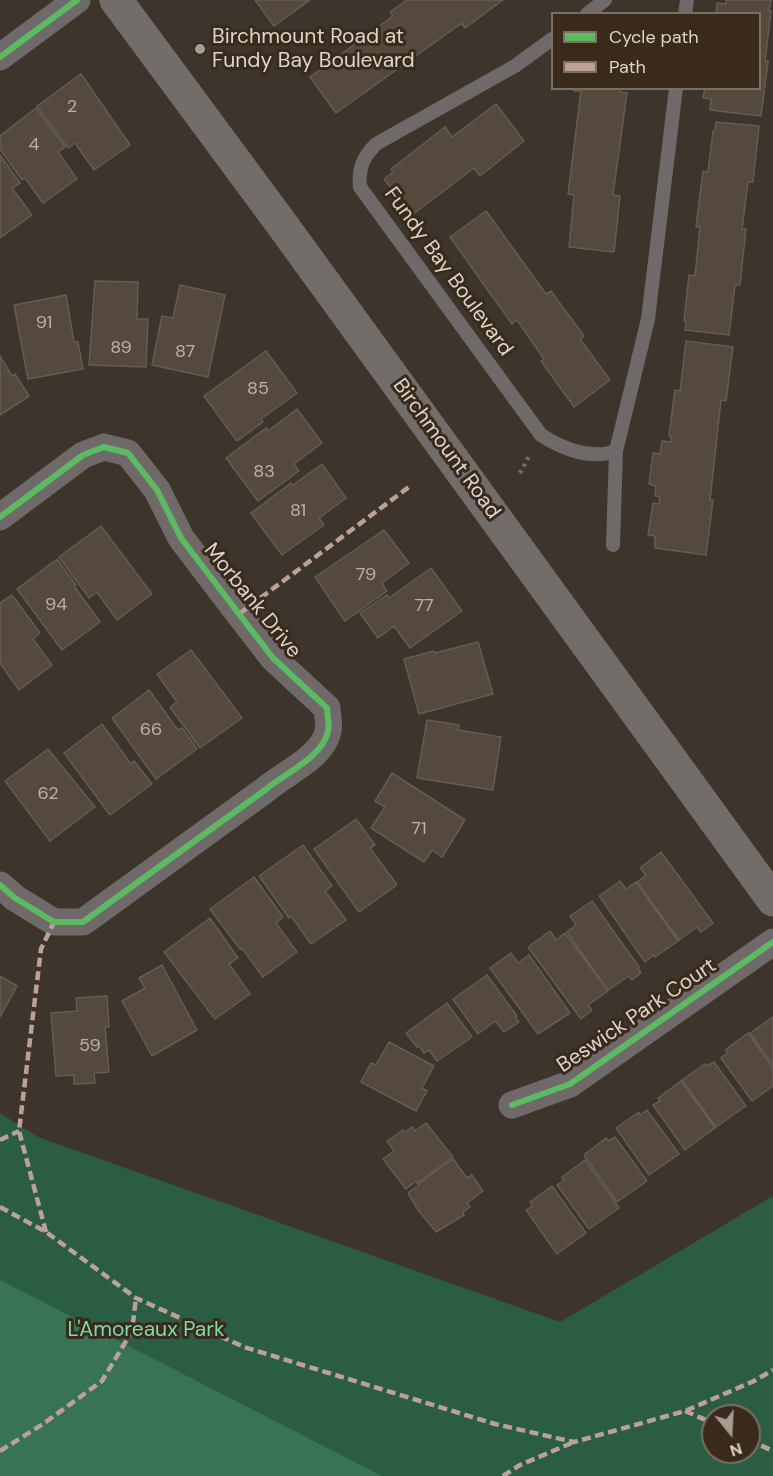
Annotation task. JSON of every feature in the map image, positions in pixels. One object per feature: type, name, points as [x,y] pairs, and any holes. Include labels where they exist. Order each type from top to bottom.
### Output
[{"type":"main road","name":"Birchmount Road","points":[[116,0],[313,266],[773,900]]},
{"type":"street","points":[[0,57],[77,0]]},
{"type":"street","name":"Morbank Drive","points":[[0,517],[82,455],[104,447],[128,453],[157,490],[181,538],[273,658],[327,708],[329,729],[325,740],[313,758],[281,777],[83,922],[54,922],[15,898],[0,885]]},
{"type":"street","name":"Beswick Park Court","points":[[512,1105],[570,1084],[773,942]]},
{"type":"lane","points":[[590,12],[605,0]]},
{"type":"lane","name":"Fundy Bay Boulevard","points":[[551,40],[515,66],[376,144],[362,163],[359,177],[360,187],[541,435],[560,447],[582,453],[605,455],[616,451]]},
{"type":"lane","points":[[613,545],[616,451],[648,319],[676,90]]},
{"type":"green space","name":"L'Amoreaux Park","points":[[0,1113],[38,1137],[560,1322],[773,1196],[773,1476],[0,1476]]},
{"type":"green space","points":[[0,1280],[4,1282],[382,1476],[0,1476]]},
{"type":"building","points":[[255,0],[310,0],[274,26]]},
{"type":"building","points":[[407,0],[503,0],[465,28],[462,23],[336,113],[310,77],[393,16],[390,12]]},
{"type":"building","points":[[726,0],[771,0],[765,61],[768,61],[761,116],[710,110],[711,99],[703,98],[705,90],[761,90],[761,12],[716,12],[717,3],[726,4]]},
{"type":"building","points":[[81,74],[130,145],[94,170],[75,143],[68,148],[37,106]]},
{"type":"building","points":[[620,90],[620,92],[627,93],[613,195],[620,196],[614,252],[569,247],[574,195],[568,194],[581,91],[574,91]]},
{"type":"building","points":[[496,104],[524,141],[480,176],[474,168],[412,215],[384,179],[393,172],[391,169],[445,127],[452,137]]},
{"type":"building","points":[[36,108],[65,147],[58,152],[77,179],[43,203],[25,178],[22,180],[0,149],[0,136]]},
{"type":"building","points":[[716,122],[759,126],[753,182],[748,182],[742,229],[746,229],[740,285],[735,285],[729,335],[685,330],[686,321],[684,321],[689,275],[695,276],[700,227],[696,227],[703,171],[708,172]]},
{"type":"building","points":[[0,155],[20,183],[12,188],[32,215],[0,238]]},
{"type":"building","points":[[486,211],[546,294],[551,291],[584,336],[580,339],[610,380],[574,407],[541,361],[544,359],[517,320],[512,324],[450,237]]},
{"type":"building","points":[[95,281],[138,282],[137,319],[148,319],[146,367],[89,365]]},
{"type":"building","points":[[180,285],[225,295],[208,377],[152,365],[162,316],[173,318]]},
{"type":"building","points":[[66,295],[74,342],[78,342],[83,369],[28,379],[14,305]]},
{"type":"building","points":[[686,341],[733,347],[726,401],[721,400],[706,555],[655,548],[655,536],[648,535],[653,503],[659,504],[660,497],[655,496],[656,486],[649,484],[653,453],[660,454],[662,441],[671,442],[671,436],[669,436],[675,390],[680,391]]},
{"type":"building","points":[[266,351],[297,393],[261,419],[263,422],[237,441],[204,396]]},
{"type":"building","points":[[0,356],[12,376],[15,374],[29,396],[0,415]]},
{"type":"building","points":[[297,409],[322,443],[294,464],[299,471],[258,501],[226,458],[266,428],[268,431]]},
{"type":"building","points":[[322,464],[346,498],[319,518],[324,525],[282,555],[251,513],[291,483],[293,485]]},
{"type":"building","points":[[101,526],[152,594],[117,620],[97,592],[89,598],[59,557]]},
{"type":"building","points":[[384,530],[409,563],[382,583],[387,591],[345,621],[315,577]]},
{"type":"building","points":[[57,559],[100,622],[62,650],[17,589]]},
{"type":"building","points":[[431,568],[462,611],[410,648],[394,626],[378,638],[360,613],[387,595],[389,598]]},
{"type":"building","points":[[12,595],[40,633],[33,639],[52,665],[19,690],[0,663],[0,603]]},
{"type":"building","points":[[478,642],[493,694],[419,714],[404,659]]},
{"type":"building","points":[[191,650],[242,718],[200,748],[170,707],[177,702],[157,674]]},
{"type":"building","points":[[149,690],[178,730],[182,728],[197,749],[156,779],[112,718]]},
{"type":"building","points":[[427,720],[459,725],[458,730],[501,737],[493,790],[417,778]]},
{"type":"building","points":[[102,724],[131,764],[134,761],[152,784],[110,815],[64,753]]},
{"type":"building","points":[[48,749],[95,807],[50,841],[5,781]]},
{"type":"building","points":[[392,773],[465,820],[442,857],[432,850],[424,862],[371,828],[385,807],[375,801]]},
{"type":"building","points":[[356,819],[375,845],[370,848],[397,885],[359,912],[314,849]]},
{"type":"building","points":[[303,845],[332,886],[325,891],[346,920],[311,944],[259,876]]},
{"type":"building","points":[[661,852],[713,923],[701,932],[697,927],[679,940],[637,882],[646,875],[640,868]]},
{"type":"building","points":[[254,877],[283,917],[276,923],[297,952],[263,977],[210,909]]},
{"type":"building","points":[[620,881],[626,889],[636,882],[678,941],[645,962],[599,896]]},
{"type":"building","points":[[592,901],[641,973],[632,980],[629,976],[608,990],[567,932],[576,925],[570,916]]},
{"type":"building","points":[[210,918],[238,958],[229,964],[250,994],[215,1019],[164,952]]},
{"type":"building","points":[[550,931],[556,940],[565,933],[608,991],[588,1005],[592,1010],[581,1019],[528,947]]},
{"type":"building","points":[[511,953],[518,963],[529,955],[570,1013],[538,1034],[490,968]]},
{"type":"building","points":[[162,965],[197,1030],[152,1056],[122,1001],[145,988],[139,978]]},
{"type":"building","points":[[487,975],[519,1022],[504,1032],[495,1021],[478,1034],[453,999]]},
{"type":"building","points":[[0,976],[17,986],[0,1017]]},
{"type":"building","points":[[107,996],[109,1027],[105,1027],[109,1072],[94,1073],[95,1083],[74,1084],[74,1075],[56,1076],[51,1013],[77,1011],[76,998]]},
{"type":"building","points":[[447,1003],[472,1037],[437,1061],[429,1050],[424,1053],[419,1046],[417,1047],[406,1033]]},
{"type":"building","points":[[773,1017],[773,1065],[750,1033]]},
{"type":"building","points":[[748,1033],[773,1068],[773,1086],[752,1101],[721,1058],[728,1052],[725,1050]]},
{"type":"building","points":[[389,1042],[434,1066],[422,1088],[427,1091],[416,1111],[361,1082],[371,1063],[376,1065]]},
{"type":"building","points":[[714,1062],[746,1106],[716,1127],[682,1080],[705,1064],[707,1066]]},
{"type":"building","points":[[681,1081],[715,1128],[685,1150],[653,1105],[660,1101],[658,1098]]},
{"type":"building","points":[[647,1110],[679,1154],[649,1175],[616,1128],[639,1112],[640,1115]]},
{"type":"building","points":[[426,1123],[453,1157],[406,1189],[383,1159],[394,1151],[387,1141],[403,1130],[405,1132],[412,1127],[415,1131]]},
{"type":"building","points":[[615,1137],[647,1181],[617,1202],[584,1155],[606,1138],[608,1141]]},
{"type":"building","points":[[453,1159],[467,1178],[472,1175],[483,1191],[467,1203],[470,1207],[463,1212],[464,1215],[436,1232],[408,1193]]},
{"type":"building","points":[[585,1160],[619,1208],[589,1229],[557,1185],[564,1180],[562,1177]]},
{"type":"building","points":[[552,1186],[586,1233],[557,1254],[526,1210],[532,1206],[530,1202]]},
{"type":"marked path","points":[[239,614],[409,487]]},
{"type":"marked path","points":[[46,1232],[19,1131],[41,949],[54,922]]},
{"type":"marked path","points":[[0,1140],[19,1131]]},
{"type":"marked path","points":[[0,1207],[46,1232],[136,1298],[244,1347],[495,1424],[574,1442],[685,1411],[754,1381],[773,1370]]},
{"type":"marked path","points":[[0,1451],[43,1424],[102,1381],[132,1331],[136,1298]]},
{"type":"marked path","points":[[685,1411],[701,1418]]},
{"type":"marked path","points":[[503,1476],[520,1465],[574,1442]]},
{"type":"marked path","points":[[761,1446],[773,1451]]},
{"type":"cycle path","points":[[0,57],[77,0]]},
{"type":"cycle path","points":[[0,517],[83,455],[104,447],[128,453],[157,490],[181,538],[273,658],[327,708],[329,725],[325,740],[311,757],[83,922],[54,922],[15,898],[0,885]]},
{"type":"cycle path","points":[[512,1105],[570,1084],[773,942]]},
{"type":"place","name":"Birchmount Road at Fundy Bay Boulevard","points":[[200,49]]}]
